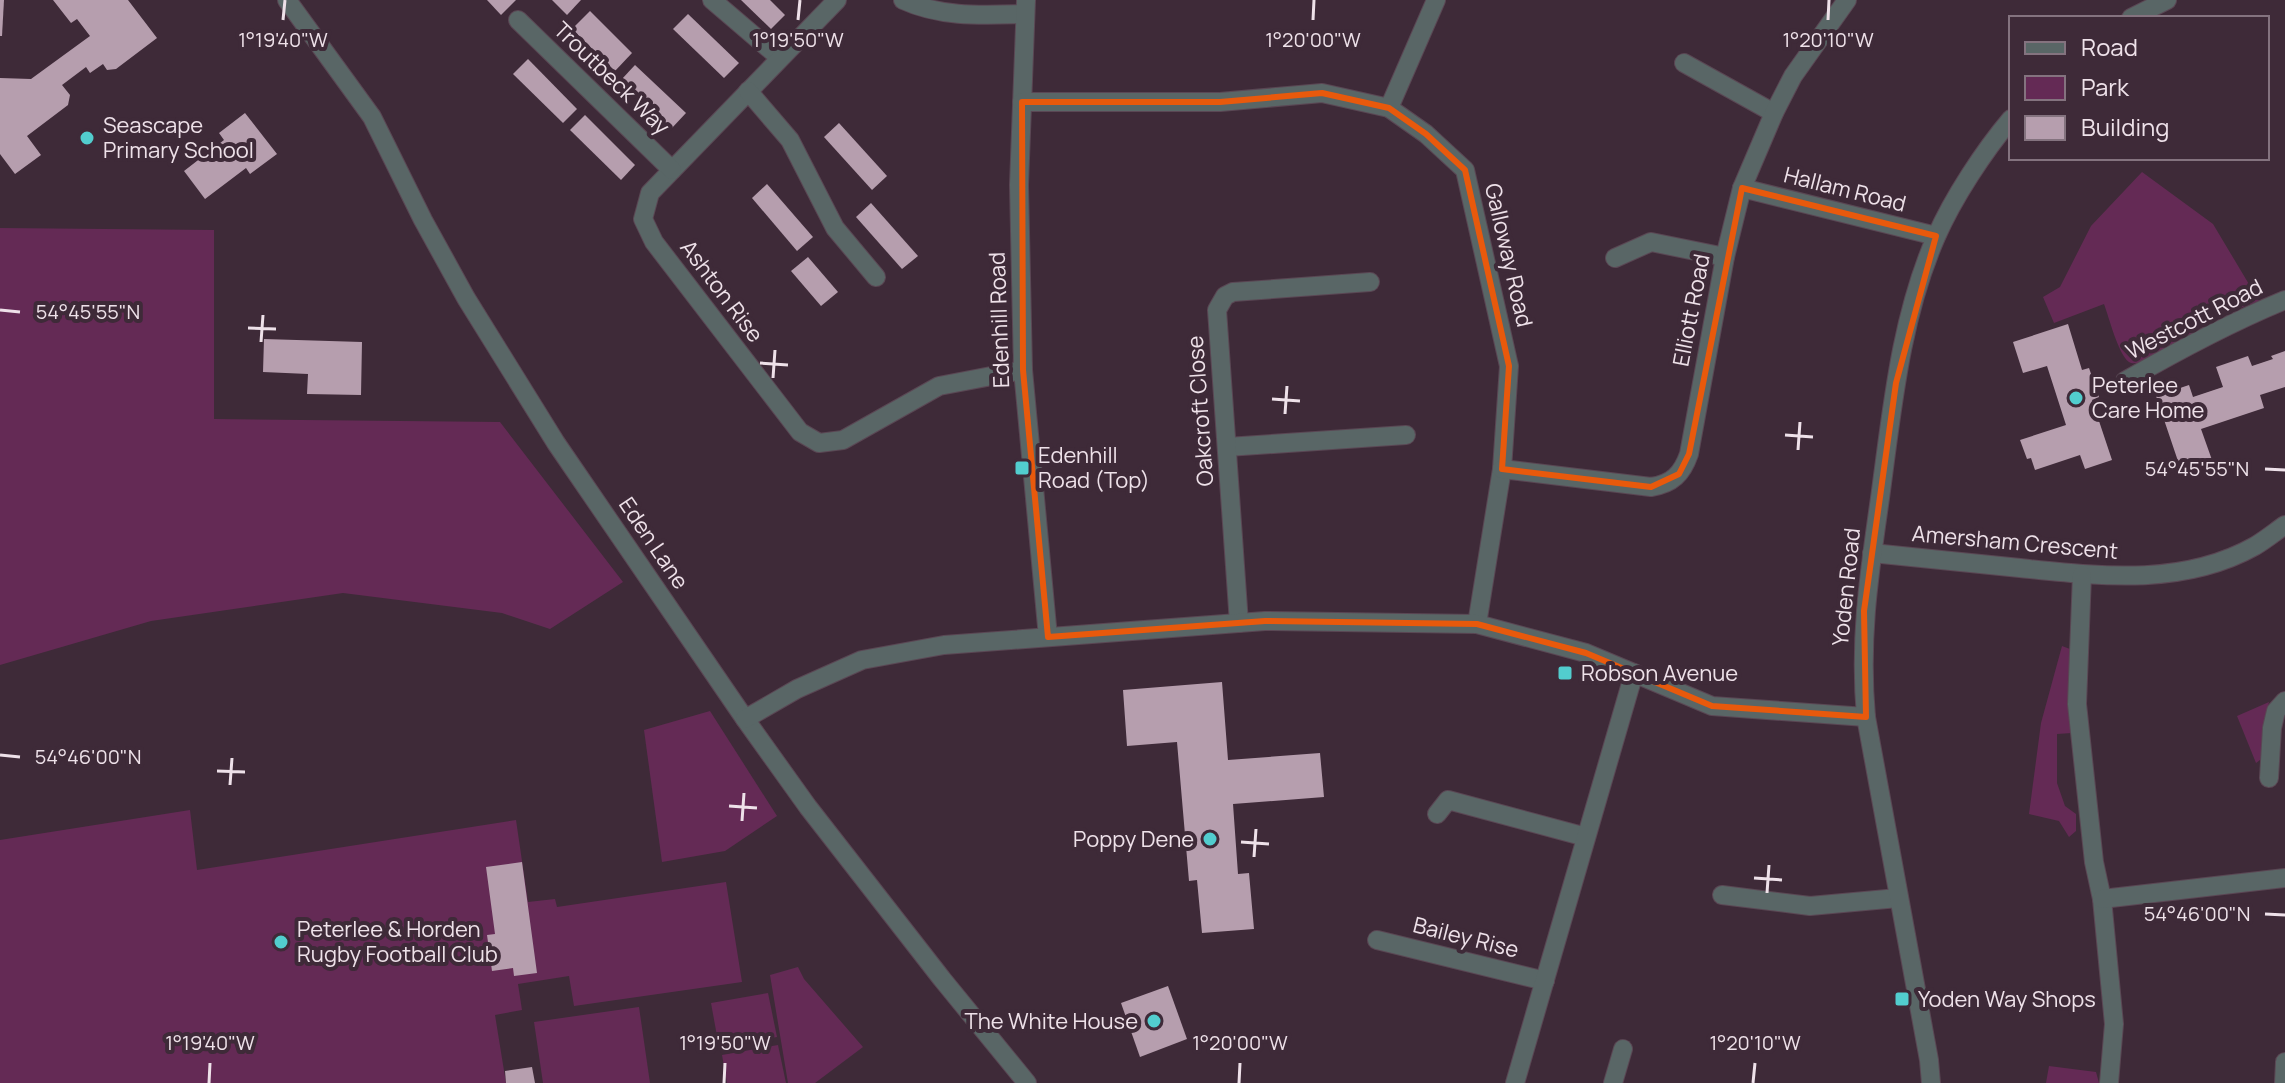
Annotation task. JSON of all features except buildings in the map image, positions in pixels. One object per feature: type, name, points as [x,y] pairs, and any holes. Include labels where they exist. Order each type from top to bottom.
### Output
[{"type":"street","name":"Eden Lane","points":[[287,0],[372,117],[466,298],[556,443],[817,819],[1027,1083]]},
{"type":"street","points":[[712,0],[780,58]]},
{"type":"street","name":"Ashton Rise","points":[[837,0],[650,193],[643,219],[654,242],[800,432],[819,443],[843,440],[939,386],[1023,370]]},
{"type":"street","points":[[903,0],[920,8],[961,15],[1026,7]]},
{"type":"street","points":[[1389,108],[1436,0]]},
{"type":"street","name":"Elliott Road","points":[[1502,469],[1651,487],[1670,482],[1679,474],[1689,454],[1725,257],[1742,188],[1793,76],[1847,0]]},
{"type":"street","points":[[2135,16],[2167,0]]},
{"type":"street","name":"Edenhill Road","points":[[1026,7],[1019,185],[1023,370],[1048,637]]},
{"type":"street","name":"Troutbeck Way","points":[[518,20],[672,170]]},
{"type":"street","points":[[1684,63],[1774,113]]},
{"type":"street","points":[[748,91],[790,140],[835,228],[876,277]]},
{"type":"street","name":"Galloway Road","points":[[1022,102],[1220,102],[1322,93],[1389,108],[1426,134],[1465,170],[1509,366],[1502,469],[1477,624]]},
{"type":"street","name":"Yoden Road","points":[[1931,1083],[1866,717],[1862,677],[1864,611],[1896,383],[1915,297],[1936,236],[1970,177],[2009,121]]},
{"type":"street","name":"Hallam Road","points":[[1742,188],[1936,236]]},
{"type":"street","points":[[1615,258],[1651,242],[1725,257]]},
{"type":"street","name":"Oakcroft Close","points":[[1239,623],[1217,310],[1225,296],[1233,292],[1370,282]]},
{"type":"street","name":"Westcott Road","points":[[2125,381],[2202,337],[2285,300]]},
{"type":"street","points":[[1227,447],[1406,435]]},
{"type":"street","name":"Amersham Crescent","points":[[1872,553],[2082,575],[2130,577],[2171,574],[2227,559],[2255,546],[2285,525]]},
{"type":"street","points":[[2082,575],[2077,704],[2094,862],[2102,899],[2114,1024],[2109,1083]]},
{"type":"street","points":[[745,719],[797,689],[862,660],[944,645],[1265,621],[1477,624],[1586,653],[1712,706],[1866,717]]},
{"type":"street","points":[[1515,1083],[1634,673]]},
{"type":"street","points":[[2269,778],[2272,728],[2276,711],[2285,701]]},
{"type":"street","points":[[1437,814],[1448,800],[1586,837]]},
{"type":"street","points":[[2102,899],[2285,878]]},
{"type":"street","points":[[1722,895],[1810,906],[1898,898]]},
{"type":"street","name":"Bailey Rise","points":[[1377,940],[1545,981]]},
{"type":"street","points":[[1613,1083],[1623,1049]]},
{"type":"street","points":[[2284,1083],[2285,1062]]},
{"type":"highlighted area","points":[[1322,93],[1389,108],[1426,134],[1465,170],[1509,366],[1502,469],[1651,487],[1679,474],[1689,454],[1742,188],[1936,236],[1896,383],[1864,611],[1866,717],[1712,706],[1586,653],[1477,624],[1265,621],[1048,637],[1023,370],[1022,102],[1220,102]]},
{"type":"green space","points":[[2142,172],[2213,224],[2259,301],[2237,309],[2230,297],[2189,315],[2197,330],[2152,357],[2135,363],[2129,362],[2121,351],[2104,304],[2054,323],[2043,297],[2060,287],[2091,226]]},
{"type":"green space","points":[[0,228],[214,230],[214,419],[500,422],[623,582],[550,629],[502,613],[343,593],[151,621],[0,665]]},
{"type":"green space","points":[[2062,646],[2070,649],[2072,733],[2057,734],[2057,783],[2065,806],[2076,814],[2076,831],[2069,837],[2059,821],[2029,814],[2041,723]]},
{"type":"green space","points":[[2269,702],[2262,731],[2264,757],[2256,763],[2237,716]]},
{"type":"green space","points":[[710,711],[777,816],[725,851],[662,862],[644,730]]},
{"type":"green space","name":"Peterlee & Horden Rugby Football Club","points":[[190,810],[197,870],[516,820],[528,902],[555,899],[557,907],[726,882],[742,982],[574,1006],[569,976],[518,984],[522,1010],[495,1015],[506,1083],[0,1083],[0,840]]},
{"type":"green space","points":[[798,967],[804,979],[863,1047],[815,1083],[788,1083],[770,975]]},
{"type":"green space","points":[[768,993],[777,1037],[719,1047],[711,1003]]},
{"type":"green space","points":[[639,1007],[650,1083],[543,1083],[534,1022]]},
{"type":"green space","points":[[778,1045],[786,1083],[727,1083],[722,1055]]},
{"type":"green space","points":[[2049,1066],[2096,1072],[2099,1083],[2046,1083]]},
{"type":"place","name":"Seascape Primary School","points":[[87,138]]},
{"type":"place","name":"Peterlee Care Home","points":[[2076,398]]},
{"type":"place","name":"Edenhill Road (Top)","points":[[1022,468]]},
{"type":"place","name":"Robson Avenue","points":[[1565,673]]},
{"type":"place","name":"Poppy Dene","points":[[1210,839]]},
{"type":"place","name":"Peterlee & Horden Rugby Football Club","points":[[281,942]]},
{"type":"place","name":"Yoden Way Shops","points":[[1902,999]]},
{"type":"place","name":"The White House","points":[[1154,1021]]}]
